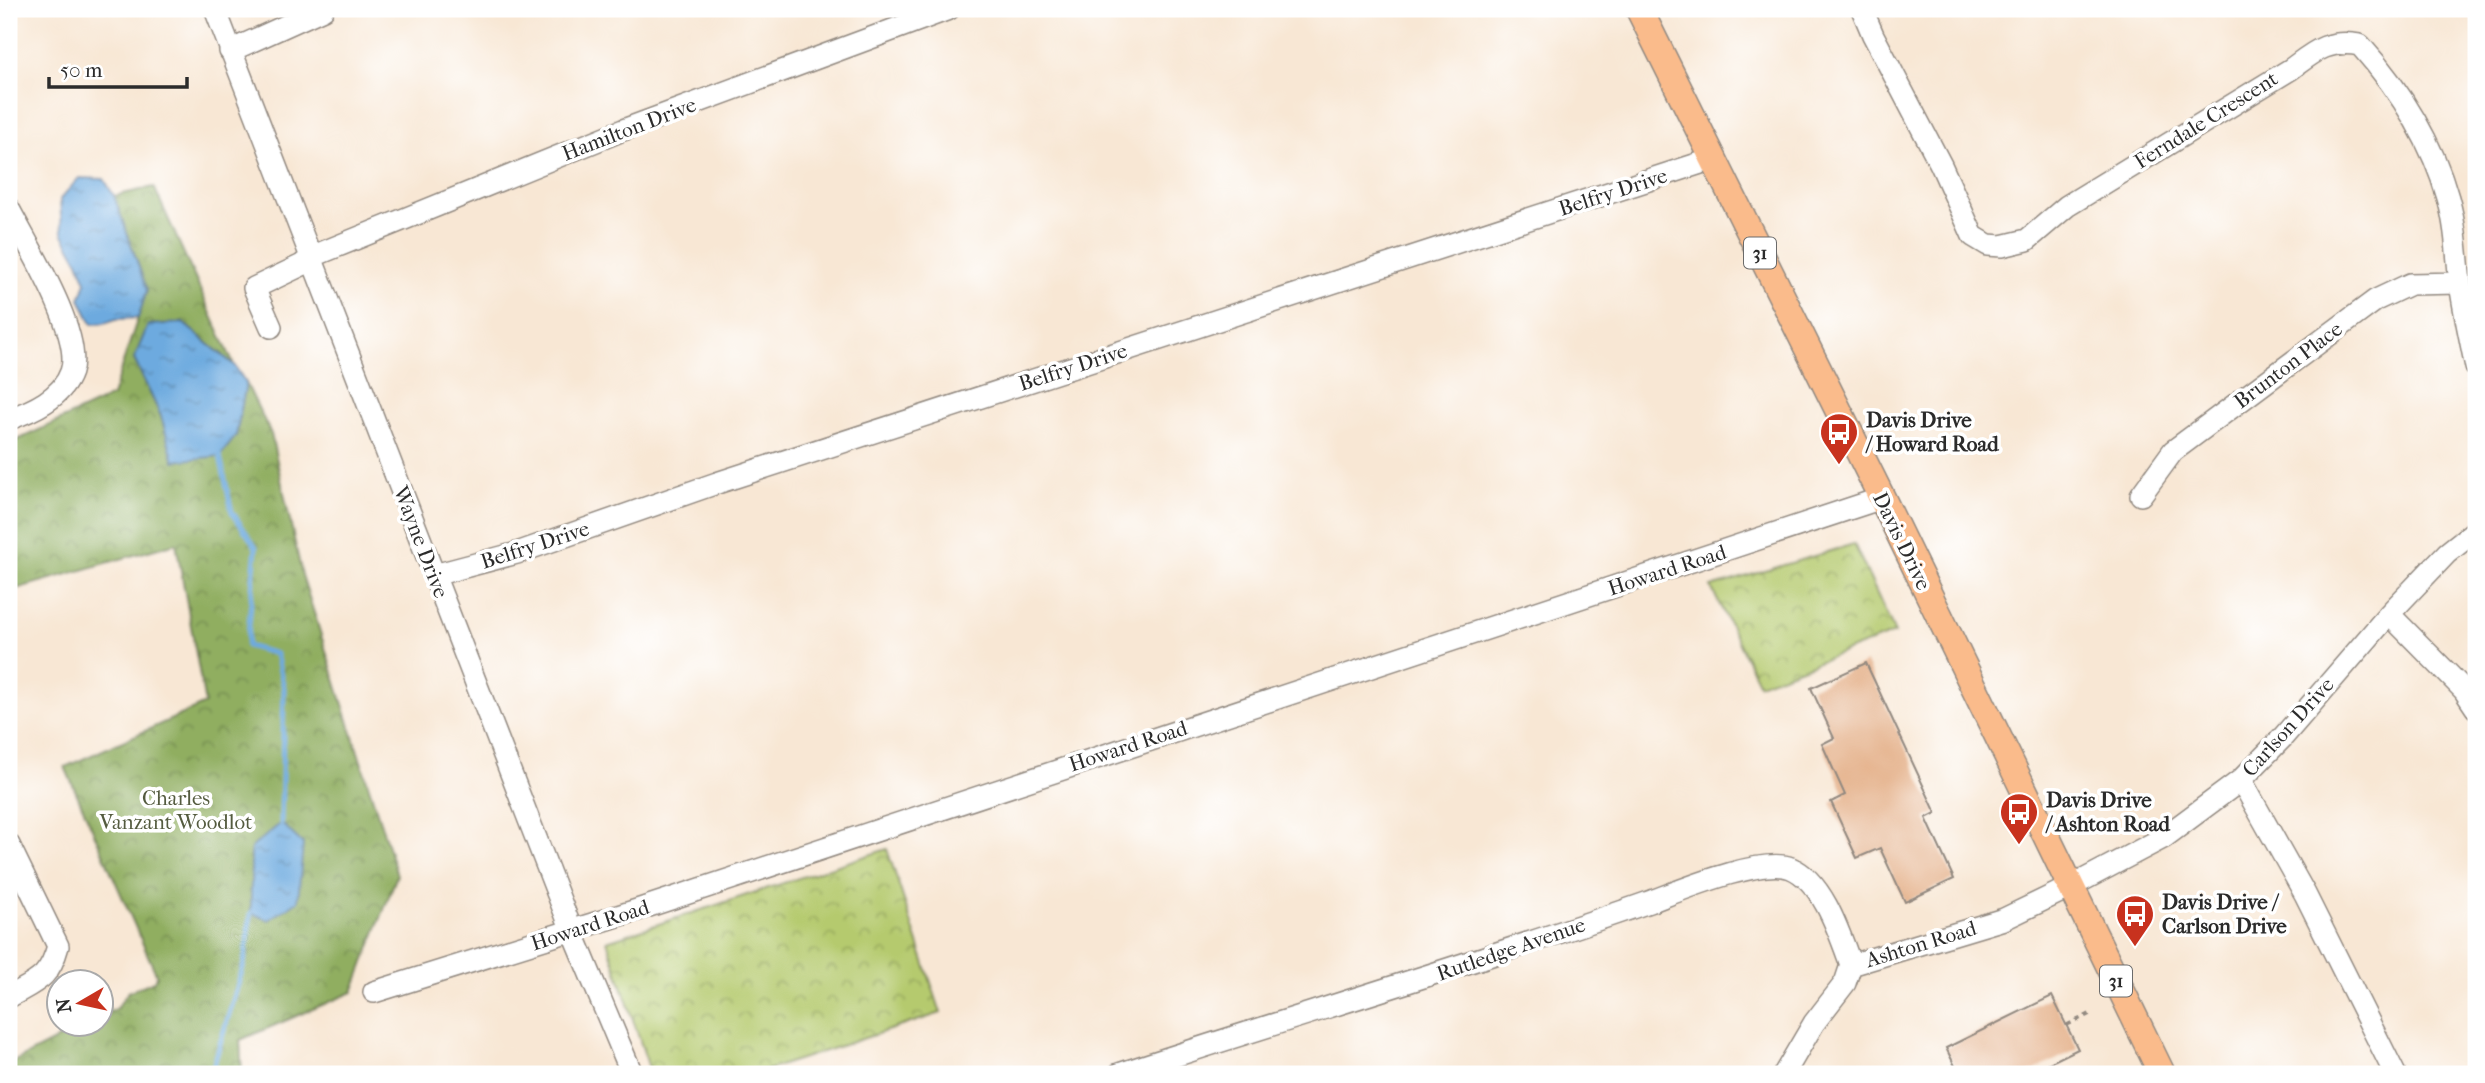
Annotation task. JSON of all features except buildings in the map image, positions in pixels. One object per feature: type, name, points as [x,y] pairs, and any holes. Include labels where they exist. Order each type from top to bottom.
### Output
[{"type":"main road","name":"Davis Drive","points":[[1639,9],[2162,1074]]},
{"type":"street","name":"Wayne Drive","points":[[215,9],[572,930],[632,1074]]},
{"type":"street","points":[[230,51],[323,9]]},
{"type":"street","name":"Ferndale Crescent","points":[[1862,9],[1872,35],[1941,165],[1973,236],[1988,245],[2002,246],[2027,240],[2067,206],[2291,69],[2319,48],[2343,42],[2360,45],[2394,88],[2426,139],[2448,198],[2476,367]]},
{"type":"street","name":"Hamilton Drive","points":[[271,327],[254,288],[302,265],[312,257],[623,130],[940,10]]},
{"type":"street","name":"Belfry Drive","points":[[434,575],[517,553],[730,479],[1713,159]]},
{"type":"street","points":[[9,209],[62,312],[72,344],[71,372],[55,396],[28,412],[9,419]]},
{"type":"street","name":"Brunton Place","points":[[2140,495],[2173,451],[2376,300],[2410,284],[2460,283]]},
{"type":"street","name":"Howard Road","points":[[374,992],[572,930],[1881,498]]},
{"type":"street","name":"Carlson Drive","points":[[2070,887],[2163,838],[2241,779],[2283,737],[2389,614],[2448,552],[2476,530]]},
{"type":"street","points":[[2389,614],[2464,690],[2476,708]]},
{"type":"street","points":[[2241,779],[2298,881],[2395,1074]]},
{"type":"street","points":[[9,845],[58,946],[52,966],[40,979],[9,997]]},
{"type":"street","name":"Rutledge Avenue","points":[[1119,1074],[1463,966],[1703,882],[1765,865],[1790,867],[1808,879],[1830,912],[1851,965]]},
{"type":"street","name":"Ashton Road","points":[[1784,1074],[1814,1023],[1845,982],[1851,965],[2004,919],[2070,887]]},
{"type":"path","points":[[2067,1025],[2092,1013]]},
{"type":"green space","name":"Charles Vanzant Woodlot","points":[[154,187],[234,365],[183,323],[134,359],[161,416],[174,461],[236,436],[246,383],[271,434],[302,575],[397,875],[353,992],[240,1040],[242,1074],[9,1074],[9,1064],[60,1038],[116,1038],[116,1009],[128,992],[154,981],[157,976],[65,767],[205,704],[176,543],[9,591],[9,444],[112,396],[147,290],[114,196]]},
{"type":"green space","points":[[1854,544],[1895,633],[1759,684],[1711,587]]},
{"type":"green space","points":[[887,849],[941,1013],[755,1074],[651,1074],[607,941]]},
{"type":"water","points":[[79,178],[104,179],[114,196],[147,290],[138,318],[92,324],[80,299],[86,282],[62,233],[60,199]]},
{"type":"water","points":[[183,323],[234,365],[246,383],[236,436],[220,456],[174,461],[161,416],[134,359],[148,325]]},
{"type":"water","points":[[281,823],[303,844],[298,901],[269,920],[251,913],[251,848]]},
{"type":"waterway","points":[[220,456],[232,512],[256,547],[247,646],[276,654],[284,688],[281,823]]},
{"type":"waterway","points":[[211,1074],[244,964],[251,913]]},
{"type":"place","name":"Davis Drive / Howard Road","points":[[1839,466]]},
{"type":"place","name":"Davis Drive / Ashton Road","points":[[2019,846]]},
{"type":"place","name":"Davis Drive / Carlson Drive","points":[[2135,948]]}]
